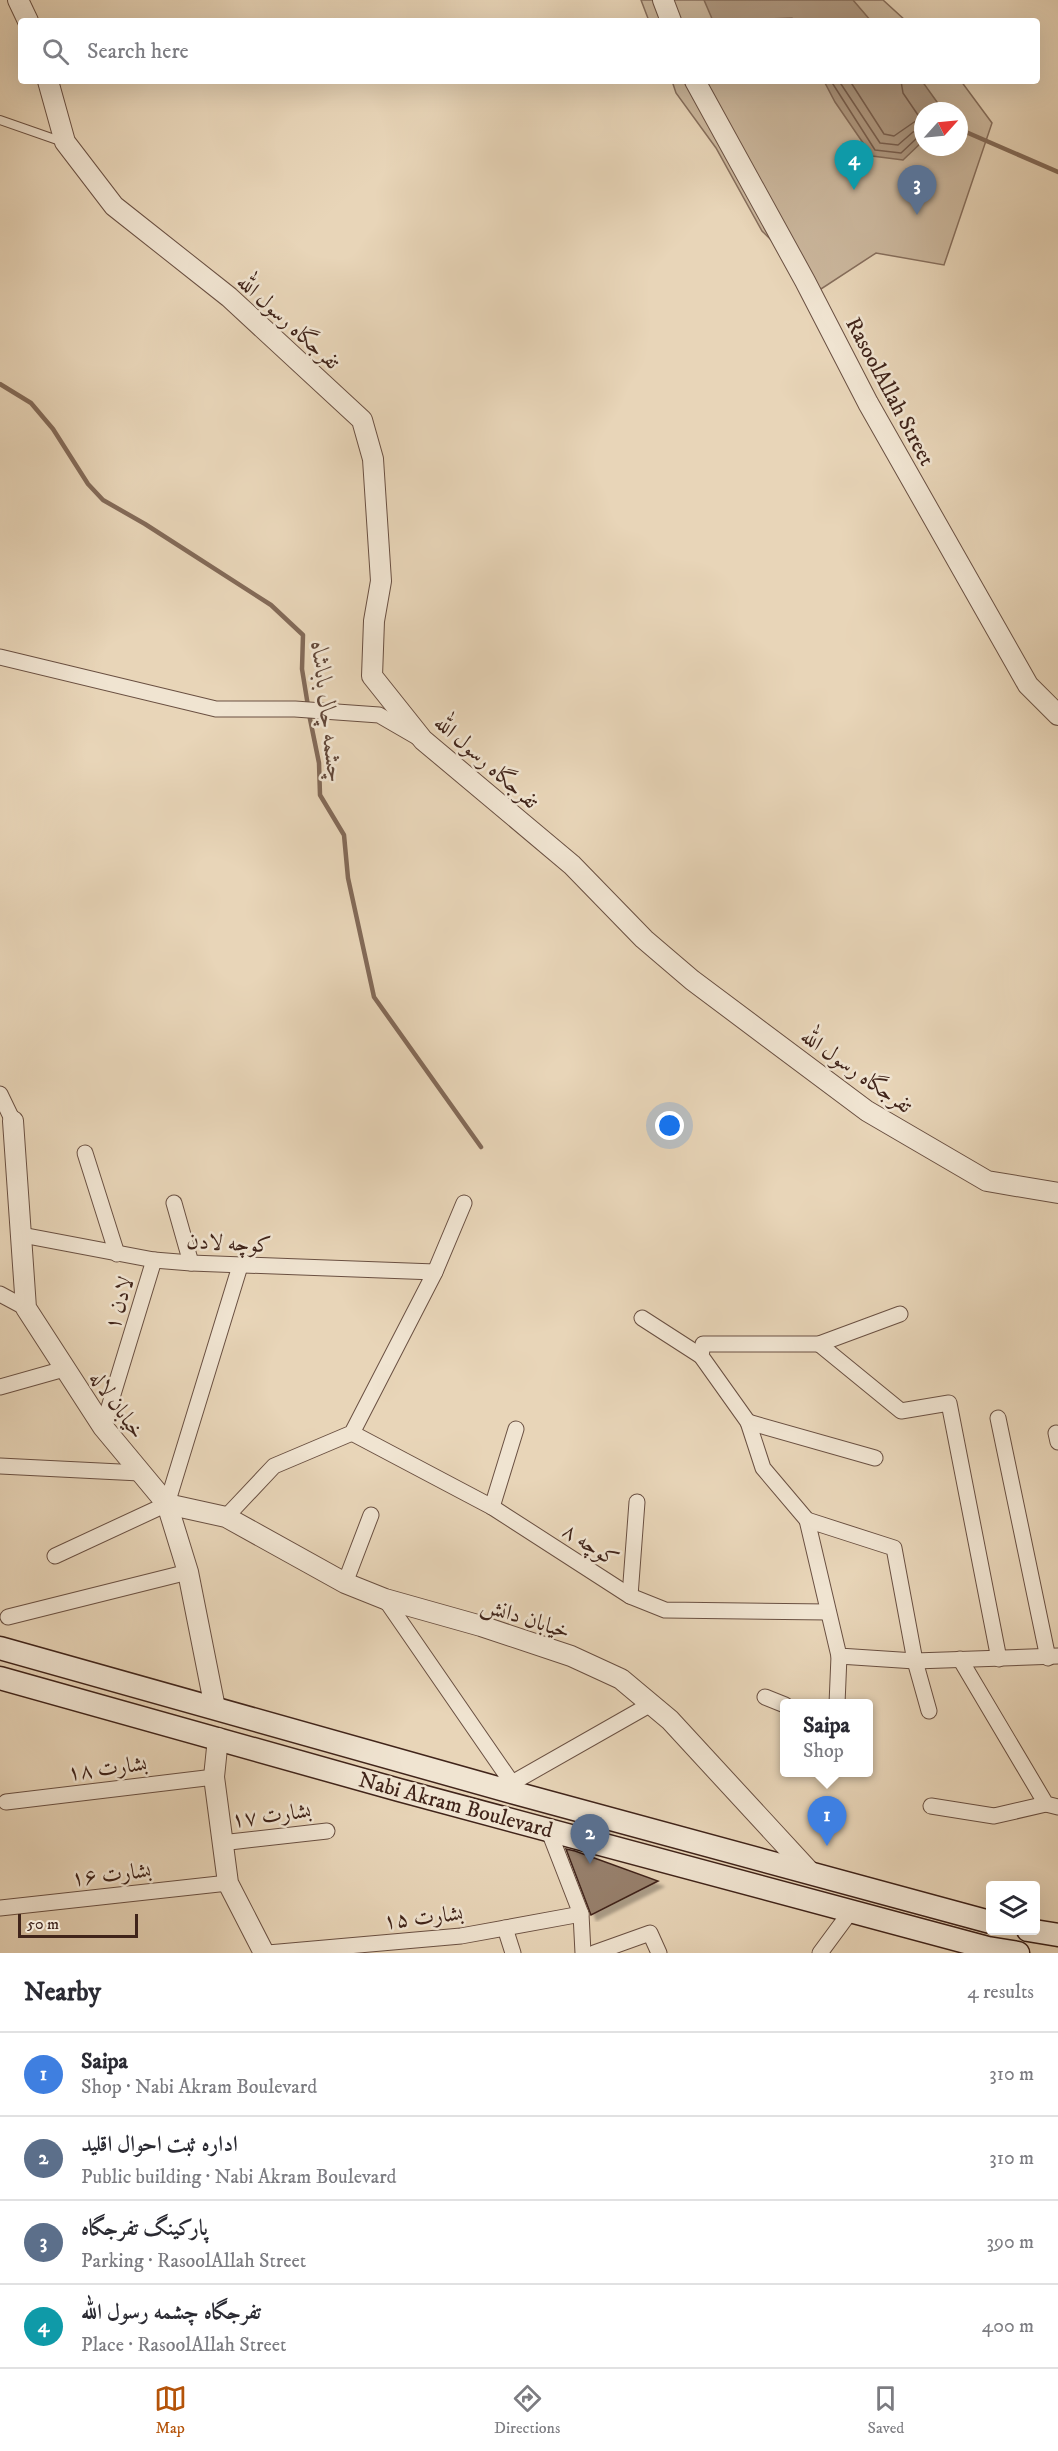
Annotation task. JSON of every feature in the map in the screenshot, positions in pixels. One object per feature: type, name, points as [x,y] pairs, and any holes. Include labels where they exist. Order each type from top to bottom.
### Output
[{"type":"main road","name":"Nabi Akram Boulevard","points":[[0,1648],[406,1763],[514,1788],[986,1921]]},
{"type":"main road","name":"Nabi Akram Boulevard","points":[[0,1678],[399,1790],[851,1911],[986,1950],[1018,1953]]},
{"type":"main road","points":[[399,1790],[406,1763]]},
{"type":"main road","points":[[1040,1932],[1058,1935]]},
{"type":"street","points":[[18,0],[27,18]]},
{"type":"street","points":[[663,0],[670,18]]},
{"type":"street","name":"تفرجگاه رسول الله","points":[[49,84],[65,142],[114,206],[229,297],[362,420],[373,459],[381,580],[374,621],[372,676],[423,740],[572,866],[644,939],[692,980],[867,1111],[987,1181],[1058,1193]]},
{"type":"street","name":"RasoolAllah Street","points":[[697,84],[806,281],[868,403],[1028,685],[1058,715]]},
{"type":"street","points":[[0,657],[216,709],[295,709],[379,715],[423,740]]},
{"type":"street","points":[[0,1094],[13,1121]]},
{"type":"street","name":"خیابان لاله","points":[[13,1121],[26,1308],[64,1370],[104,1427],[167,1504],[188,1572],[214,1708]]},
{"type":"street","points":[[85,1153],[117,1254]]},
{"type":"street","points":[[174,1203],[191,1263]]},
{"type":"street","points":[[226,1517],[274,1466],[352,1433],[435,1272],[464,1203]]},
{"type":"street","name":"کوچه لادن","points":[[22,1235],[154,1260],[240,1266],[435,1272]]},
{"type":"street","name":"لادن ۱","points":[[104,1427],[154,1260]]},
{"type":"street","points":[[55,1556],[167,1504],[240,1266]]},
{"type":"street","points":[[0,1294],[26,1308]]},
{"type":"street","points":[[702,1356],[703,1344],[819,1344],[900,1314]]},
{"type":"street","points":[[642,1318],[702,1356],[748,1422],[763,1468],[807,1520],[839,1656],[837,1699]]},
{"type":"street","points":[[819,1344],[901,1411],[949,1403],[999,1659]]},
{"type":"street","points":[[0,1387],[64,1370]]},
{"type":"street","points":[[839,1656],[915,1661],[1053,1657],[998,1418]]},
{"type":"street","points":[[748,1422],[875,1458]]},
{"type":"street","points":[[492,1507],[516,1429]]},
{"type":"street","name":"کوچه ۸","points":[[352,1433],[492,1507],[630,1596],[665,1610],[828,1612]]},
{"type":"street","points":[[0,1466],[141,1473]]},
{"type":"street","points":[[630,1596],[637,1502]]},
{"type":"street","name":"خیابان دانش","points":[[167,1504],[226,1517],[345,1583],[385,1599],[481,1626],[572,1656],[621,1679],[670,1720],[810,1872]]},
{"type":"street","points":[[345,1583],[371,1515]]},
{"type":"street","points":[[807,1520],[894,1548],[915,1661],[929,1711]]},
{"type":"street","points":[[8,1617],[188,1572]]},
{"type":"street","points":[[385,1599],[514,1788],[651,1704]]},
{"type":"street","points":[[931,1806],[994,1816],[1052,1805],[960,1659]]},
{"type":"street","points":[[765,1696],[780,1703]]},
{"type":"street","points":[[218,1738],[214,1777],[228,1883],[266,1953]]},
{"type":"street","name":"بشارت ۱۸","points":[[6,1802],[214,1777]]},
{"type":"street","points":[[548,1829],[581,1914],[583,1953]]},
{"type":"street","name":"بشارت ۱۷","points":[[221,1843],[327,1831]]},
{"type":"street","name":"بشارت ۱۶","points":[[0,1908],[228,1883]]},
{"type":"street","points":[[820,1953],[851,1911]]},
{"type":"street","name":"بشارت ۱۵","points":[[266,1953],[461,1936],[581,1914]]},
{"type":"street","points":[[505,1928],[513,1953]]},
{"type":"street","points":[[594,1953],[650,1933],[660,1953]]},
{"type":"lane","points":[[0,120],[65,142]]},
{"type":"shaded area","points":[[641,0],[883,0],[903,18],[648,18]]},
{"type":"shaded area","points":[[673,84],[963,84],[992,123],[944,265],[876,253],[821,289],[762,231],[716,148],[676,93]]},
{"type":"water","points":[[704,0],[853,0],[868,18],[792,18],[712,18]]},
{"type":"water","points":[[826,84],[924,84],[937,102],[914,102],[914,150],[903,160],[872,156],[835,102]]},
{"type":"building","points":[[566,1849],[575,1851],[658,1881],[591,1915]]},
{"type":"waterway","points":[[968,133],[1058,172]]},
{"type":"waterway","name":"چشمه چال باباشاه","points":[[0,384],[31,403],[53,429],[88,484],[103,500],[145,524],[271,605],[303,635],[302,669],[308,706]]},
{"type":"waterway","name":"چشمه چال باباشاه","points":[[309,714],[319,763],[320,795],[344,835],[348,878],[374,997],[481,1147]]},
{"type":"place","name":"تفرجگاه چشمه رسول الله","points":[[854,190]]},
{"type":"place","name":"پارکینگ تفرجگاه","points":[[917,215]]},
{"type":"place","name":"Saipa","points":[[827,1846]]},
{"type":"place","name":"اداره ثبت احوال اقلید","points":[[590,1864]]}]
